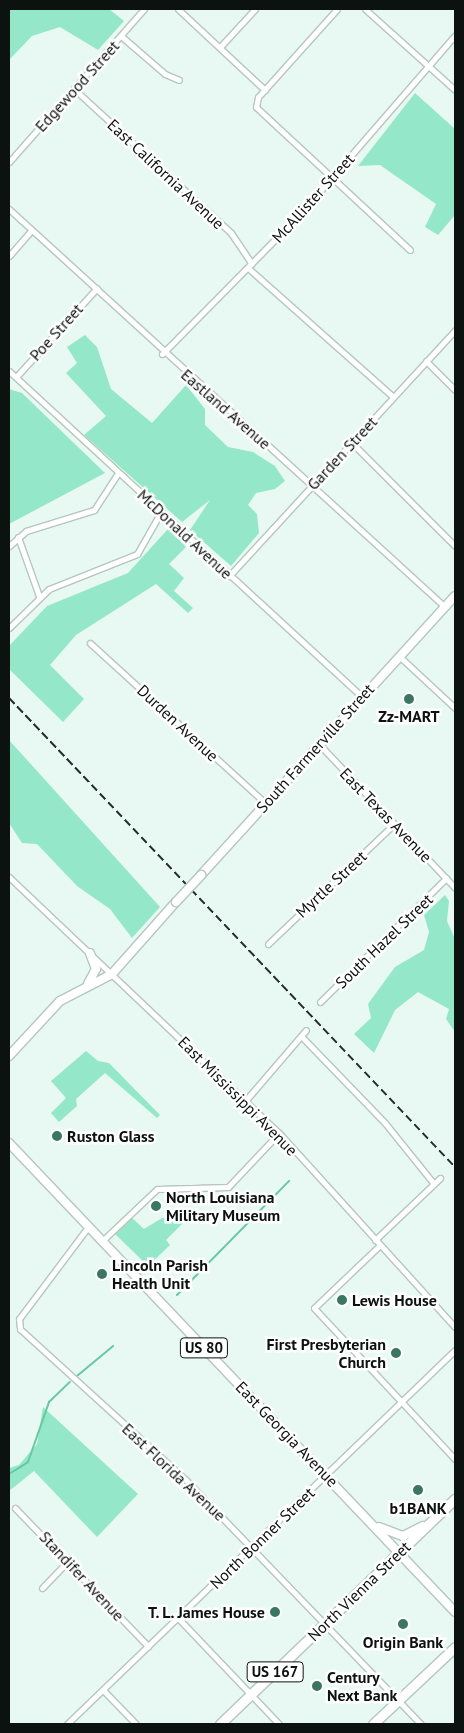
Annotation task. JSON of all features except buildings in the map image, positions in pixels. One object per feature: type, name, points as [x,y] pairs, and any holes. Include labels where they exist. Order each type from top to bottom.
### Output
[{"type":"highway","name":"North Vienna Street","points":[[220,1724],[455,1500]]},
{"type":"highway","points":[[373,1724],[455,1647]]},
{"type":"main road","name":"South Farmerville Street","points":[[112,974],[318,743],[455,596]]},
{"type":"main road","points":[[86,986],[96,969],[90,954]]},
{"type":"main road","points":[[9,1056],[52,1008],[86,986],[112,974]]},
{"type":"main road","name":"East Georgia Avenue","points":[[9,1143],[400,1552]]},
{"type":"main road","points":[[372,1523],[403,1536],[439,1515]]},
{"type":"main road","name":"US 80","points":[[400,1552],[455,1612]]},
{"type":"street","name":"Edgewood Street","points":[[9,162],[144,9]]},
{"type":"street","points":[[178,9],[266,90]]},
{"type":"street","points":[[220,47],[255,9]]},
{"type":"street","points":[[337,9],[266,90],[256,107],[331,179],[410,250]]},
{"type":"street","points":[[365,9],[455,90]]},
{"type":"street","name":"McAllister Street","points":[[162,354],[250,266],[331,179],[430,67],[455,35]]},
{"type":"street","points":[[121,36],[165,74],[179,80]]},
{"type":"street","name":"East California Avenue","points":[[74,89],[231,233],[250,266],[392,396]]},
{"type":"street","name":"Eastland Avenue","points":[[9,209],[31,231],[97,288],[162,354],[313,484],[445,607]]},
{"type":"street","points":[[9,256],[31,231]]},
{"type":"street","name":"Poe Street","points":[[16,377],[97,288]]},
{"type":"street","name":"Garden Street","points":[[230,576],[313,484],[353,444],[392,396],[455,330]]},
{"type":"street","points":[[426,361],[455,390]]},
{"type":"street","name":"McDonald Avenue","points":[[9,371],[362,697]]},
{"type":"street","points":[[353,444],[455,546]]},
{"type":"street","points":[[9,546],[18,537],[94,510],[118,472]]},
{"type":"street","points":[[9,628],[39,596],[127,561],[146,543],[161,512]]},
{"type":"street","points":[[18,537],[39,596]]},
{"type":"street","name":"Durden Avenue","points":[[90,643],[264,803]]},
{"type":"street","points":[[399,656],[455,708]]},
{"type":"street","name":"East Texas Avenue","points":[[318,743],[455,888]]},
{"type":"street","name":"Myrtle Street","points":[[268,944],[394,824]]},
{"type":"street","name":"East Mississippi Avenue","points":[[9,877],[279,1133],[455,1327]]},
{"type":"street","name":"South Hazel Street","points":[[320,1002],[446,878]]},
{"type":"street","points":[[246,1100],[306,1030]]},
{"type":"street","points":[[301,1036],[385,1123],[434,1184]]},
{"type":"street","points":[[102,1241],[157,1189],[228,1188],[279,1133]]},
{"type":"street","points":[[375,1240],[440,1178]]},
{"type":"street","name":"East Florida Avenue","points":[[88,1226],[18,1325],[252,1548],[421,1724]]},
{"type":"street","points":[[380,1246],[315,1304],[316,1310],[455,1459]]},
{"type":"street","name":"North Bonner Street","points":[[67,1724],[455,1351]]},
{"type":"street","name":"Standifer Avenue","points":[[15,1508],[69,1560],[148,1646]]},
{"type":"street","points":[[42,1588],[69,1560]]},
{"type":"street","points":[[178,1618],[279,1724]]},
{"type":"street","points":[[103,1690],[136,1724]]},
{"type":"green space","points":[[9,9],[109,9],[124,21],[98,50],[60,27],[32,36],[9,60]]},
{"type":"green space","points":[[415,93],[455,129],[455,215],[438,235],[425,227],[436,204],[380,165],[358,166]]},
{"type":"green space","points":[[85,335],[97,347],[111,389],[152,423],[186,385],[205,409],[205,425],[228,447],[253,452],[275,466],[285,481],[275,489],[256,493],[248,505],[257,514],[259,533],[231,566],[190,530],[210,500],[182,522],[84,435],[106,416],[66,373],[77,363],[67,347]]},
{"type":"green space","points":[[9,389],[22,393],[105,473],[9,524]]},
{"type":"green space","points":[[168,529],[187,546],[169,564],[184,578],[174,591],[193,608],[188,613],[156,584],[76,635],[50,665],[84,699],[63,722],[9,669],[9,646],[47,606],[128,573]]},
{"type":"green space","points":[[9,740],[160,907],[132,938],[110,909],[77,886],[37,844],[22,843],[9,823]]},
{"type":"green space","points":[[445,895],[449,901],[447,921],[455,939],[455,1032],[446,1019],[449,1009],[418,992],[395,1010],[374,1053],[354,1034],[371,1018],[368,1004],[395,967],[424,950],[429,932],[424,915]]},
{"type":"green space","points":[[86,1051],[98,1061],[109,1063],[160,1115],[157,1118],[105,1073],[76,1099],[77,1106],[59,1122],[51,1113],[66,1098],[51,1081]]},
{"type":"green space","points":[[185,1215],[188,1218],[166,1240],[170,1245],[148,1266],[114,1233],[130,1216],[144,1229],[162,1218]]},
{"type":"green space","points":[[43,1407],[138,1494],[97,1537],[34,1471],[9,1491],[9,1468],[19,1465],[37,1444]]},
{"type":"waterway","points":[[177,1295],[289,1181]]},
{"type":"waterway","points":[[77,1376],[113,1346]]},
{"type":"waterway","points":[[9,1474],[28,1462],[49,1402],[70,1382]]},
{"type":"railway","points":[[9,698],[455,1167]]},
{"type":"place","name":"Zz-MART","points":[[409,699]]},
{"type":"place","name":"Ruston Glass","points":[[57,1136]]},
{"type":"place","name":"North Louisiana Military Museum","points":[[156,1206]]},
{"type":"place","name":"Lincoln Parish Health Unit","points":[[102,1274]]},
{"type":"place","name":"Lewis House","points":[[342,1300]]},
{"type":"place","name":"First Presbyterian Church","points":[[396,1353]]},
{"type":"place","name":"b1BANK","points":[[418,1490]]},
{"type":"place","name":"T. L. James House","points":[[275,1612]]},
{"type":"place","name":"Origin Bank","points":[[403,1624]]},
{"type":"place","name":"Century Next Bank","points":[[317,1686]]}]
